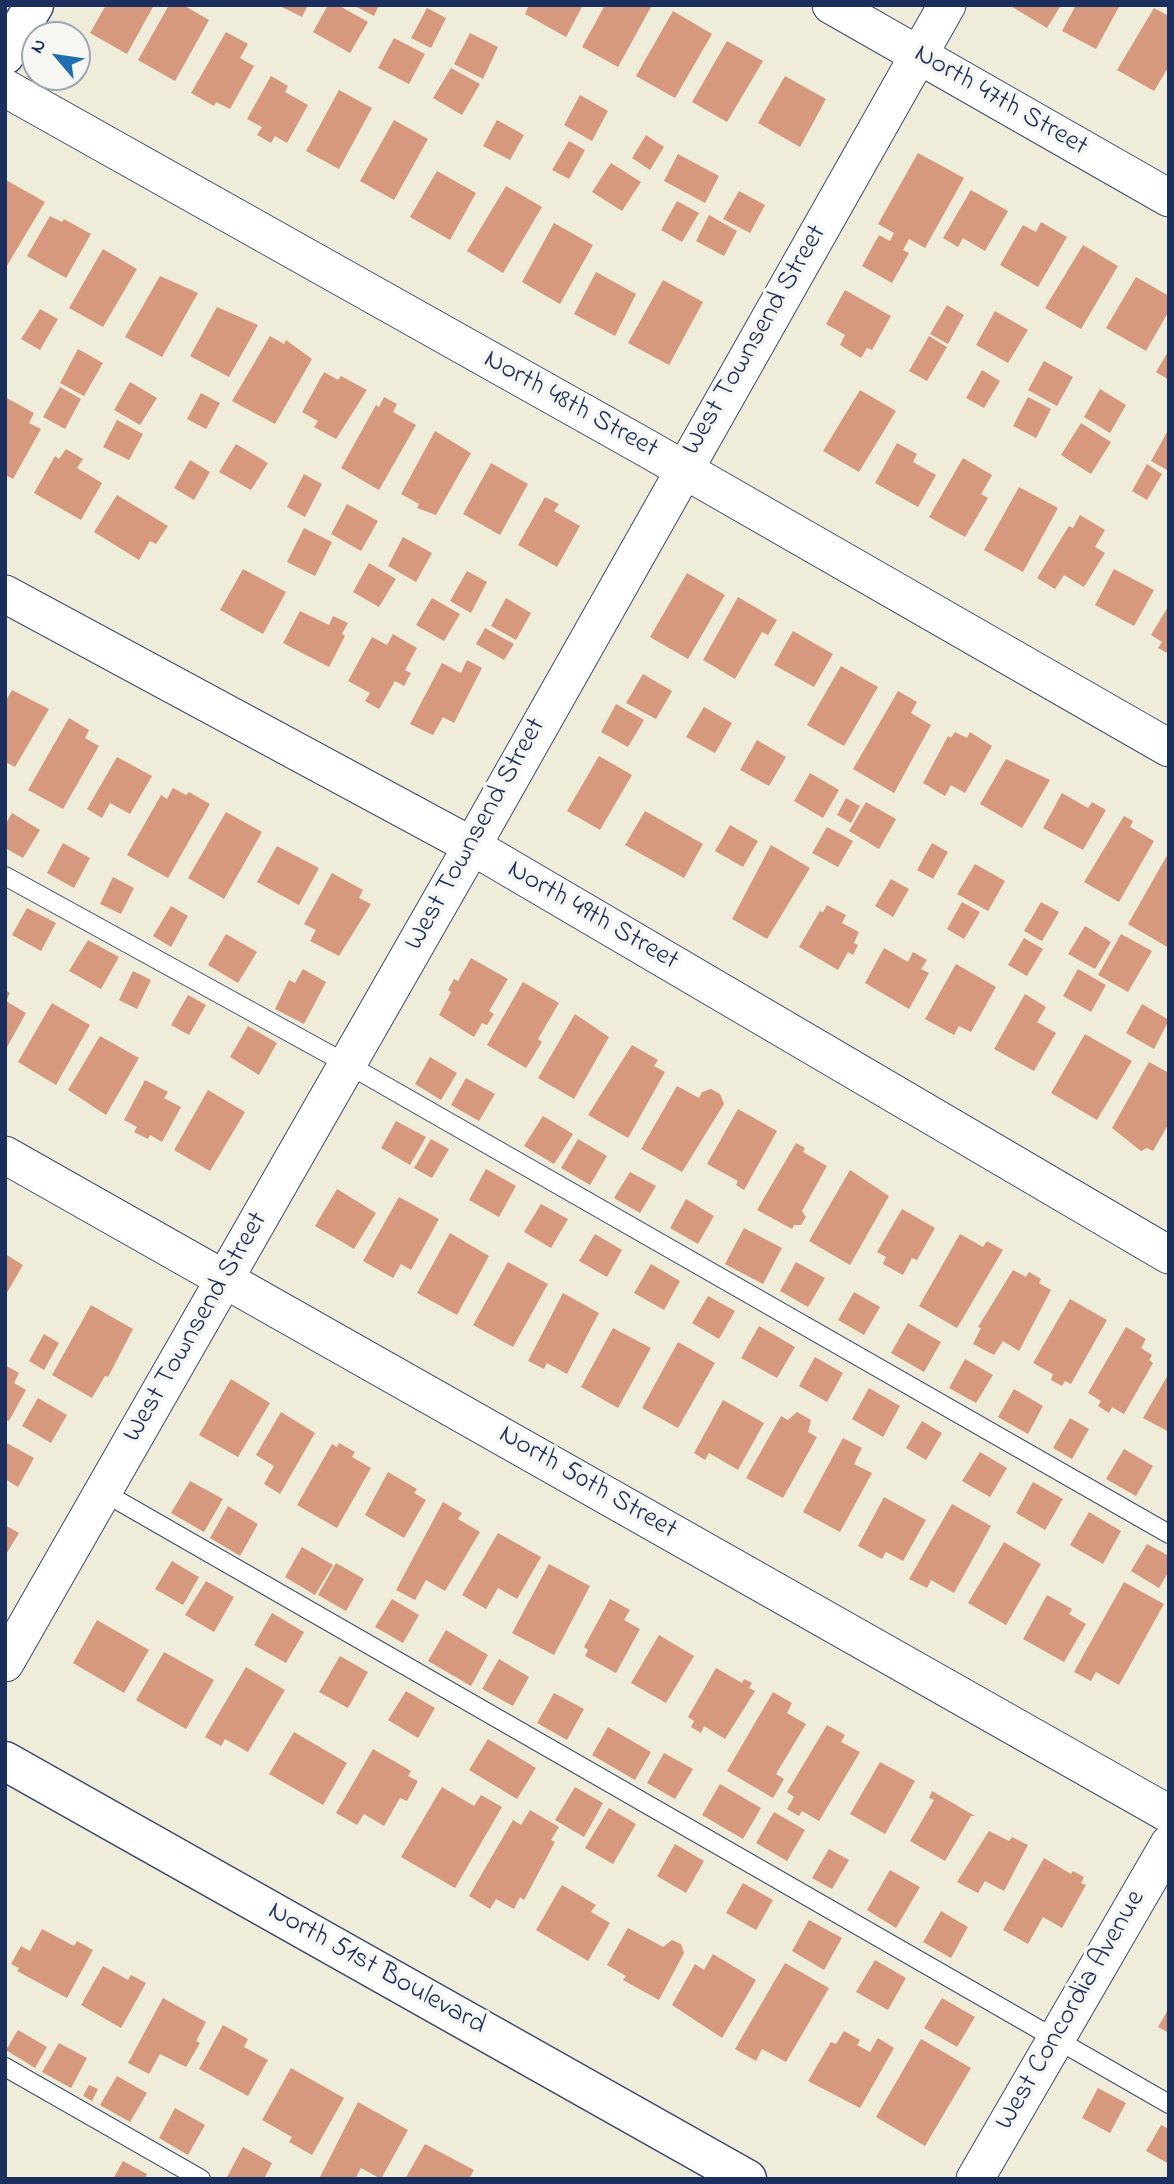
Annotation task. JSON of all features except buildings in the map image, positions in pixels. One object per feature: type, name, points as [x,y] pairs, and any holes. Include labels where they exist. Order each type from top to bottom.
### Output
[{"type":"street","points":[[5,55],[34,5]]},
{"type":"street","name":"North 47th Street","points":[[831,5],[1169,198]]},
{"type":"street","name":"West Townsend Street","points":[[5,1663],[472,846],[682,469],[947,5]]},
{"type":"street","name":"North 48th Street","points":[[5,88],[682,469],[1169,748]]},
{"type":"street","name":"North 49th Street","points":[[5,594],[472,846],[1169,1255]]},
{"type":"street","name":"North 50th Street","points":[[5,1154],[1169,1814]]},
{"type":"street","name":"North 51st Boulevard","points":[[5,1761],[747,2179]]},
{"type":"street","name":"West Concordia Avenue","points":[[975,2179],[1169,1844]]},
{"type":"lane","points":[[5,876],[347,1064],[1169,1534]]},
{"type":"lane","points":[[103,1492],[1169,2104]]},
{"type":"lane","points":[[5,2067],[201,2179]]}]
